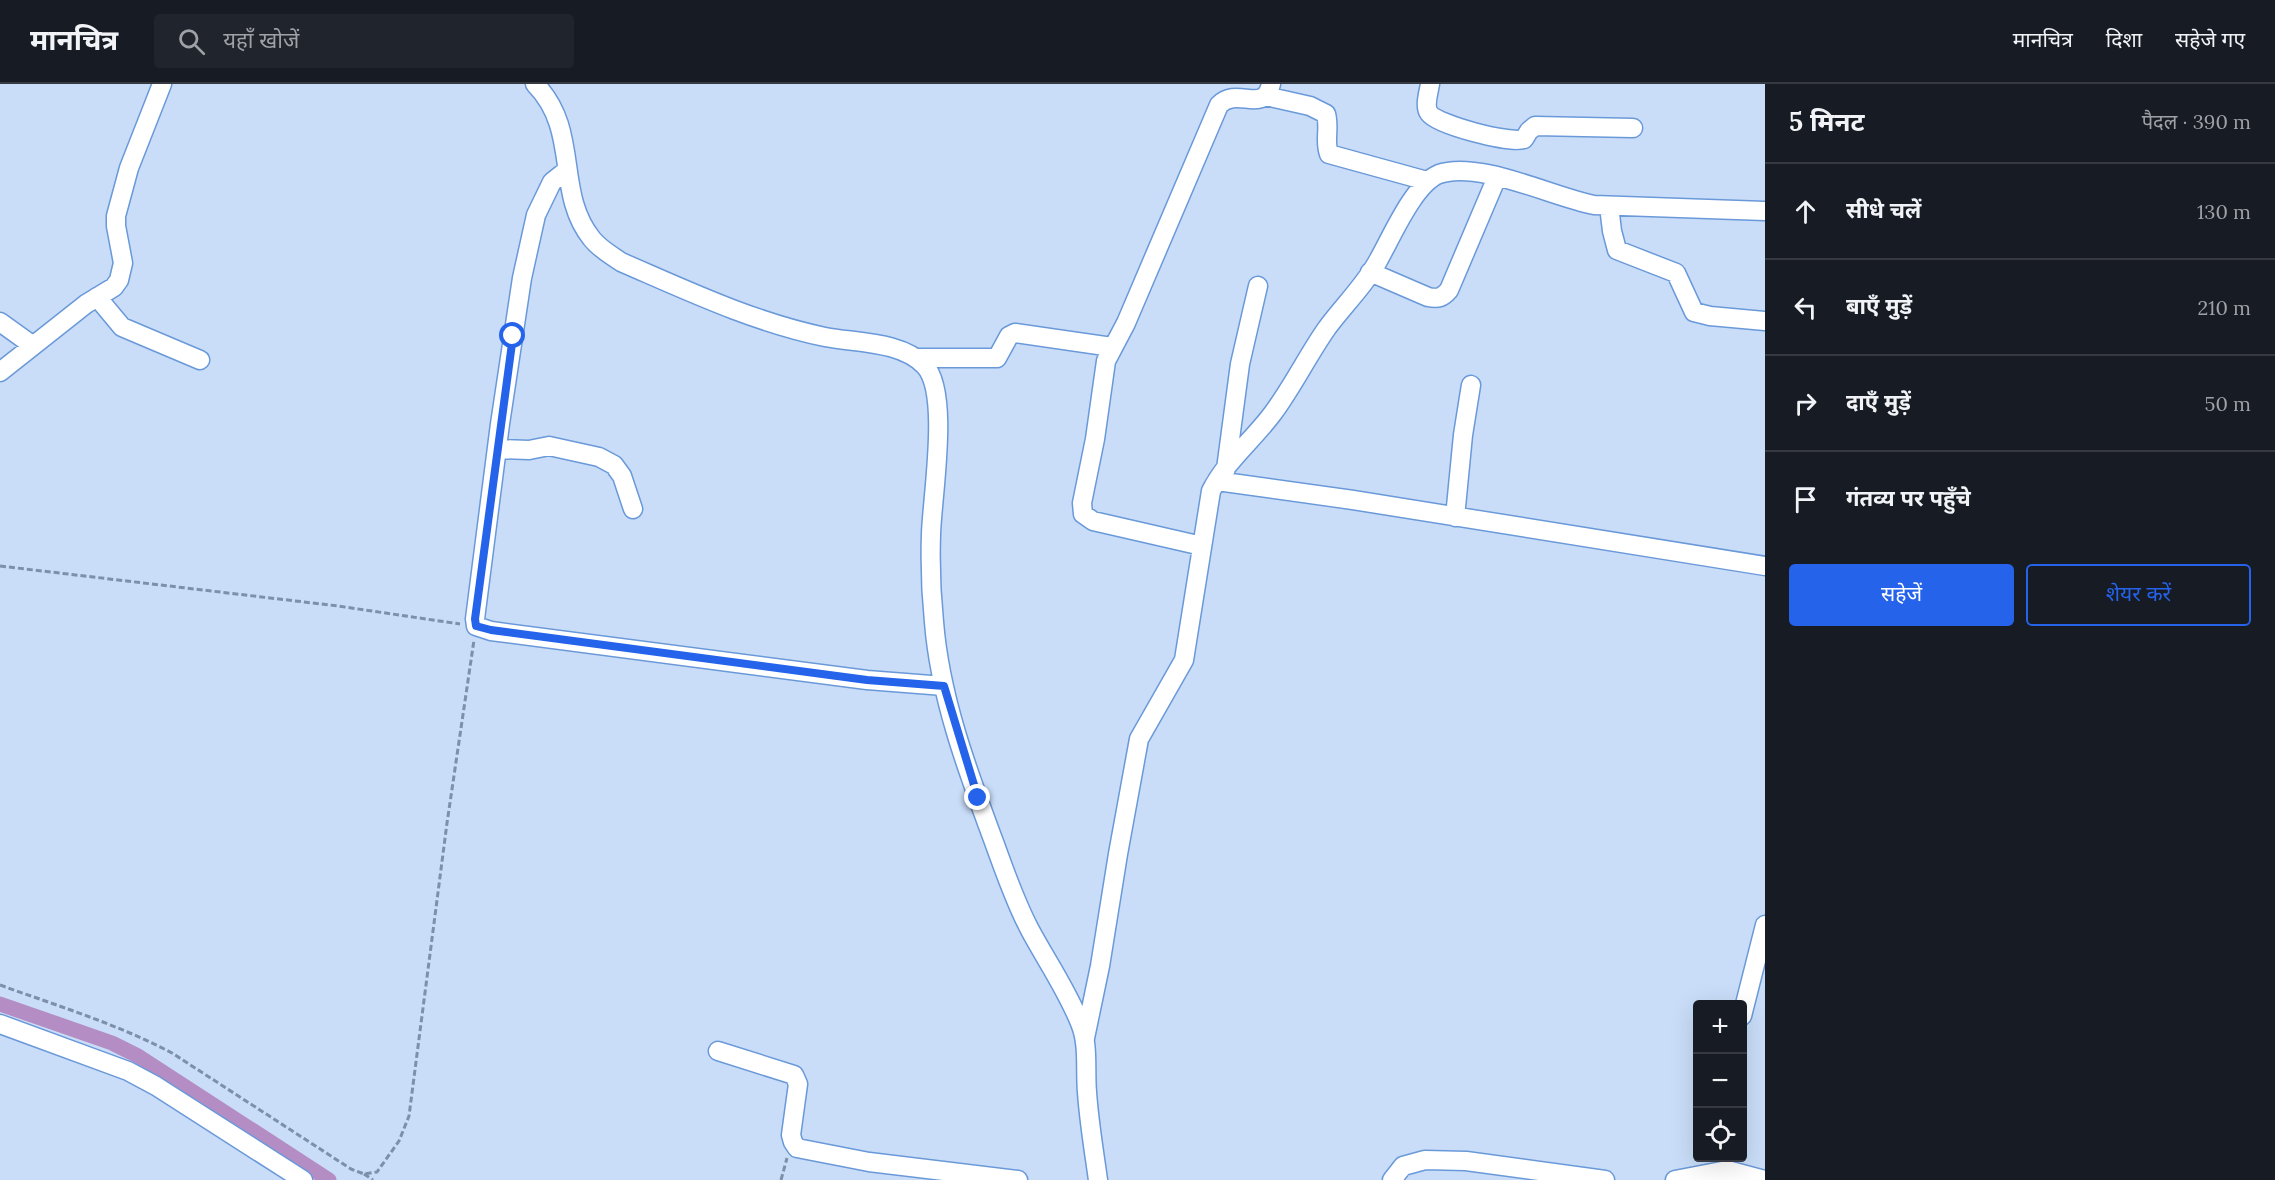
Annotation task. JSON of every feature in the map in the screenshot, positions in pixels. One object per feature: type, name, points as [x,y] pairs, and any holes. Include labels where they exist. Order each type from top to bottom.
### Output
[{"type":"street","points":[[0,372],[32,345],[114,287],[123,270],[116,216],[129,168],[162,84]]},
{"type":"street","points":[[535,84],[557,114],[564,141],[572,198],[581,222],[592,239],[603,250],[621,262],[745,315],[796,331],[905,352],[926,367],[936,391],[938,438],[931,534],[931,570],[934,624],[944,686],[978,798],[1012,889],[1029,928],[1081,1024],[1098,1180]]},
{"type":"street","points":[[1430,84],[1427,108],[1435,117],[1468,131],[1512,141],[1524,139],[1534,126],[1632,128]]},
{"type":"street","points":[[1202,546],[1093,521],[1083,514],[1082,503],[1095,439],[1106,361],[1126,323],[1219,105],[1225,99],[1261,100],[1269,90],[1319,109],[1326,114],[1328,123],[1326,147],[1329,154],[1427,182]]},
{"type":"street","points":[[567,170],[556,177],[547,190],[536,215],[522,278],[475,619],[478,627],[867,680],[944,686]]},
{"type":"street","points":[[1084,1040],[1100,966],[1139,739],[1184,660],[1211,491],[1274,412],[1326,329],[1370,272],[1407,209],[1427,182],[1437,175],[1449,172],[1471,172],[1497,177],[1575,202],[1609,206],[1765,211]]},
{"type":"street","points":[[1370,272],[1428,297],[1436,299],[1443,297],[1449,290],[1497,177]]},
{"type":"street","points":[[1609,206],[1617,250],[1676,273],[1694,312],[1710,316],[1765,321]]},
{"type":"street","points":[[1222,475],[1240,364],[1258,286]]},
{"type":"street","points":[[98,297],[122,327],[200,360]]},
{"type":"street","points":[[0,322],[32,345]]},
{"type":"street","points":[[916,358],[997,358],[1009,336],[1015,333],[1112,347]]},
{"type":"street","points":[[1455,517],[1463,435],[1471,385]]},
{"type":"street","points":[[497,449],[529,450],[549,446],[600,457],[614,465],[622,476],[633,509]]},
{"type":"street","points":[[1222,475],[1455,517],[1765,566]]},
{"type":"street","points":[[1747,1002],[1763,945],[1765,925]]},
{"type":"street","points":[[0,1024],[128,1071],[156,1086],[303,1180]]},
{"type":"street","points":[[718,1051],[794,1076],[798,1084],[791,1135],[792,1142],[797,1148],[869,1162],[1018,1180]]},
{"type":"street","points":[[1392,1180],[1403,1166],[1425,1160],[1466,1161],[1605,1180]]},
{"type":"street","points":[[1675,1180],[1702,1166],[1765,1180]]},
{"type":"path","points":[[0,566],[327,605],[478,627],[465,697],[409,1116],[399,1141],[377,1172],[364,1174]]},
{"type":"path","points":[[0,986],[90,1017],[152,1042],[342,1163],[373,1180]]},
{"type":"waterway","points":[[0,1004],[112,1043],[138,1056],[329,1180]]},
{"type":"route","points":[[513,336],[475,619],[476,626],[491,630],[867,680],[944,686],[978,798]]}]
